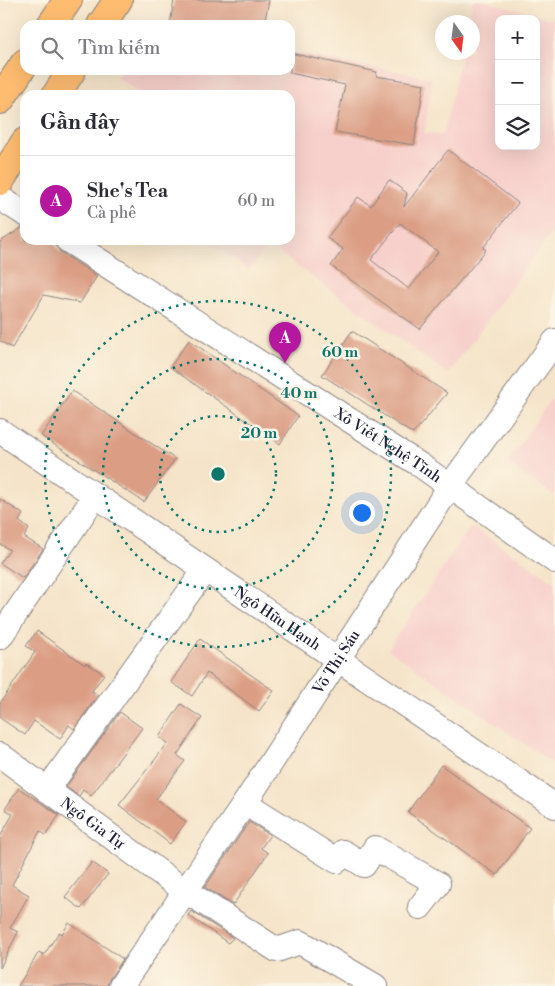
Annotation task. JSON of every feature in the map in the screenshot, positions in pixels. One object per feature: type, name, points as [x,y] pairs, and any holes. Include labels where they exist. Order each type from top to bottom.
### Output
[{"type":"main road","points":[[54,20],[68,0]]},
{"type":"main road","points":[[104,20],[118,0]]},
{"type":"main road","points":[[0,100],[20,70]]},
{"type":"main road","points":[[59,90],[69,75]]},
{"type":"main road","points":[[0,181],[20,150]]},
{"type":"street","points":[[0,198],[20,211]]},
{"type":"street","name":"Xô Viết Nghệ Tĩnh","points":[[74,245],[450,486],[555,560]]},
{"type":"street","name":"Võ Thị Sáu","points":[[121,986],[245,803],[450,486],[555,341]]},
{"type":"street","name":"Ngô Hữu Hạnh","points":[[0,431],[555,806]]},
{"type":"street","points":[[0,637],[95,496]]},
{"type":"street","points":[[47,790],[205,570]]},
{"type":"street","name":"Ngô Gia Tự","points":[[0,755],[184,891],[277,950],[300,942],[375,986]]},
{"type":"street","points":[[245,803],[337,861],[343,852],[364,865],[375,848],[438,884],[420,907]]},
{"type":"shaded area","points":[[473,0],[482,0],[537,15],[495,15],[495,150],[540,150],[540,16],[555,20],[555,228],[448,374],[268,245],[295,245],[295,90],[136,90],[116,77],[118,75],[295,75],[295,53],[432,78],[424,133],[443,135],[460,60],[480,60],[480,15],[470,15]]},
{"type":"shaded area","points":[[214,245],[268,245],[249,270]]},
{"type":"shaded area","points":[[555,394],[555,496],[507,463]]},
{"type":"shaded area","points":[[471,526],[555,582],[555,765],[388,649]]},
{"type":"building","points":[[174,0],[269,0],[265,20],[171,20]]},
{"type":"building","points":[[295,54],[377,72],[376,76],[424,84],[414,145],[335,132],[345,85],[295,74]]},
{"type":"building","points":[[448,150],[518,203],[483,248],[486,250],[420,329],[331,266],[343,249],[327,238],[358,197],[371,206],[389,180],[407,193],[404,207]],"holes":[[[400,223],[438,252],[409,289],[371,260]]]},
{"type":"building","points":[[20,229],[20,245],[55,245],[60,252],[97,276],[80,303],[44,295],[12,348],[0,341],[0,242]]},
{"type":"building","points":[[352,331],[447,393],[413,434],[322,375]]},
{"type":"building","points":[[189,340],[298,416],[280,444],[170,367]]},
{"type":"building","points":[[72,391],[175,459],[144,502],[41,436]]},
{"type":"building","points":[[0,499],[23,514],[19,521],[29,529],[24,537],[43,549],[23,578],[0,563],[10,550],[0,544]]},
{"type":"building","points":[[37,631],[85,665],[86,663],[104,674],[92,691],[98,695],[74,729],[69,725],[60,739],[34,721],[25,735],[0,718],[0,703],[35,652],[26,646]]},
{"type":"building","points":[[200,639],[274,691],[259,711],[207,673],[192,696],[171,682]]},
{"type":"building","points":[[181,704],[202,718],[177,755],[185,761],[156,799],[186,822],[170,844],[119,805],[168,743],[159,737]]},
{"type":"building","points":[[120,712],[142,728],[91,796],[83,790],[79,796],[66,787]]},
{"type":"building","points":[[441,765],[530,828],[497,875],[408,812]]},
{"type":"building","points":[[19,788],[59,815],[46,835],[40,831],[12,885],[29,895],[10,928],[18,932],[0,968],[0,837],[13,814],[5,809]]},
{"type":"building","points":[[249,822],[270,835],[261,848],[268,853],[233,905],[205,887]]},
{"type":"building","points":[[92,862],[108,874],[81,909],[65,897]]},
{"type":"building","points":[[191,911],[233,938],[228,943],[188,915]]},
{"type":"building","points":[[69,923],[123,959],[107,986],[18,986],[39,952],[44,955],[59,932],[62,934]]},
{"type":"place","name":"She's Tea","points":[[285,363]]}]
